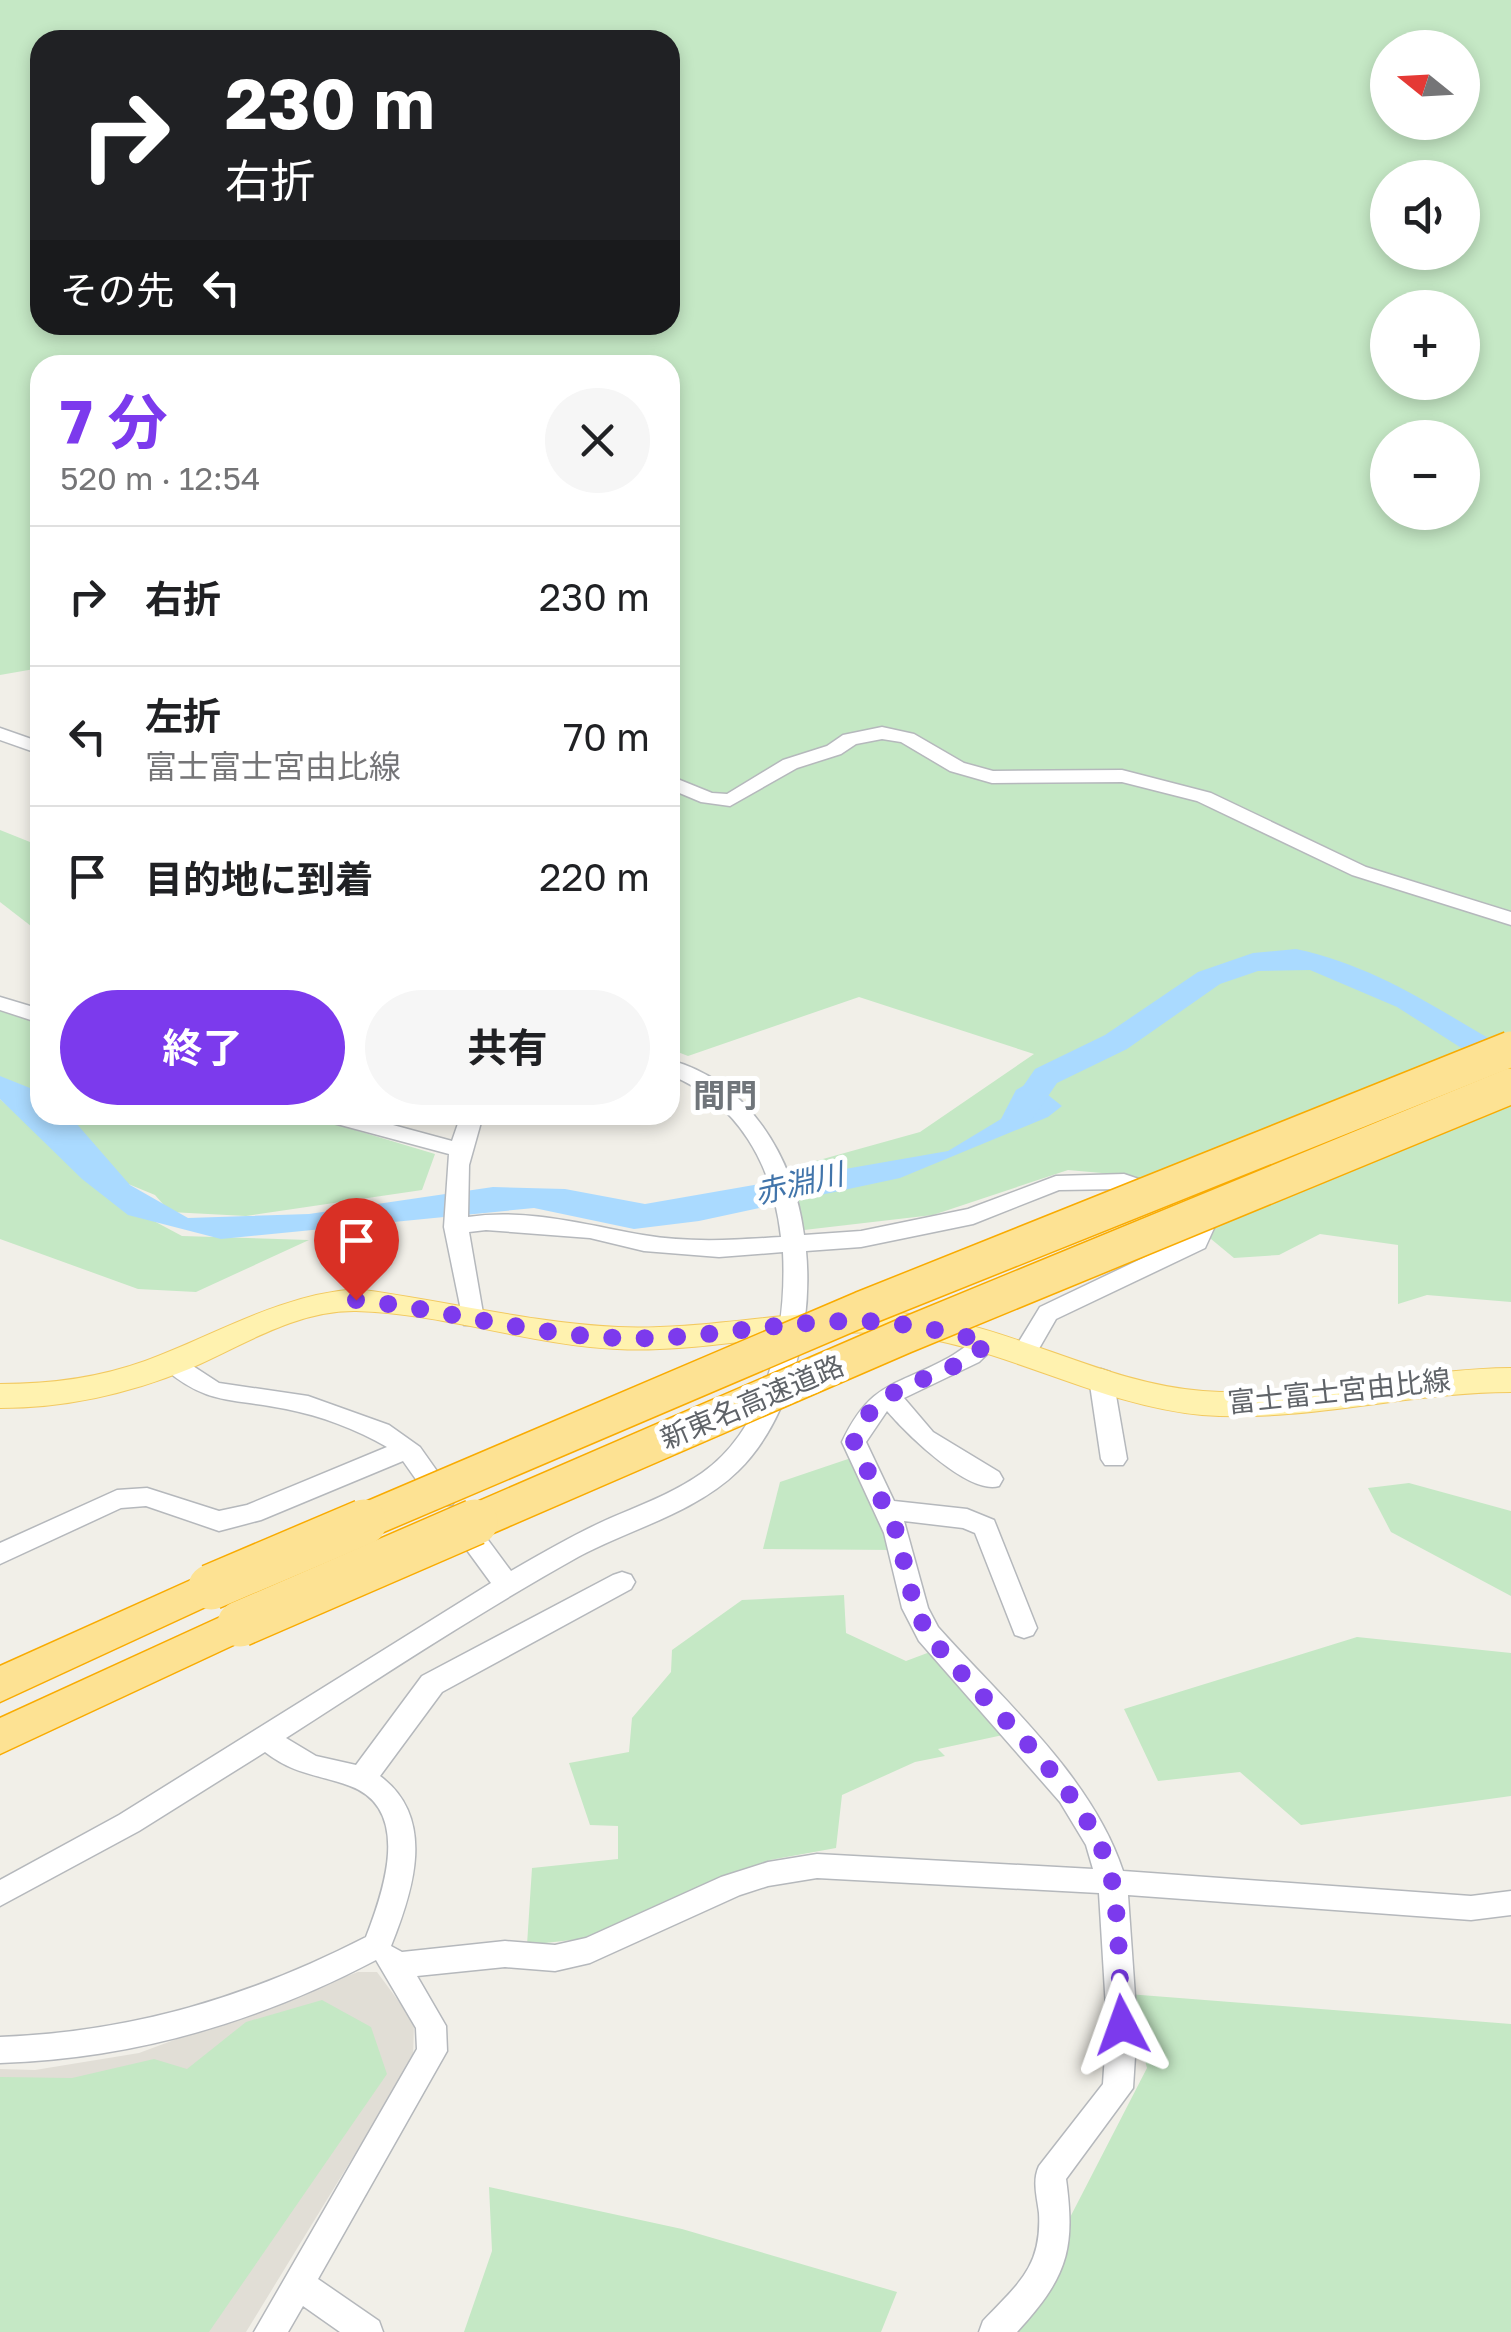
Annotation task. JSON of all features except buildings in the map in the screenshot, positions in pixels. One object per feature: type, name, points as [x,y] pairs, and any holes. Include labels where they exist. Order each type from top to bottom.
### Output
[{"type":"highway","name":"新東名高速道路","points":[[0,1685],[211,1587],[862,1308],[1511,1048]]},
{"type":"highway","name":"新東名高速道路","points":[[0,1737],[240,1624],[904,1336],[1511,1086]]},
{"type":"main road","name":"富士富士宮由比線","points":[[0,1396],[46,1397],[79,1392],[173,1362],[284,1312],[323,1301],[386,1303],[472,1320],[618,1338],[735,1334],[792,1325],[860,1321],[916,1325],[988,1342],[1162,1397],[1232,1404],[1440,1380],[1511,1380]]},
{"type":"street","points":[[680,788],[730,800],[790,764],[834,750],[850,739],[882,733],[908,738],[957,767],[992,777],[1122,776],[1204,797],[1359,871],[1511,919]]},
{"type":"street","points":[[0,734],[30,748]]},
{"type":"street","points":[[0,1002],[30,1012]]},
{"type":"street","points":[[0,1894],[50,1869],[265,1737],[386,1657],[597,1536],[694,1491],[723,1470],[761,1421],[792,1325],[797,1243],[787,1206],[754,1123],[731,1096],[700,1077],[680,1070]]},
{"type":"street","points":[[367,1125],[459,1150]]},
{"type":"street","points":[[468,1125],[459,1150],[456,1222],[472,1320]]},
{"type":"street","points":[[456,1222],[590,1230],[644,1243],[720,1249],[861,1239],[973,1216],[1056,1183],[1124,1181],[1190,1204],[1203,1226],[1197,1242],[1048,1314],[1024,1353]]},
{"type":"street","points":[[988,1342],[961,1361],[888,1396],[861,1420],[854,1442],[897,1533],[915,1608],[928,1634],[1070,1794],[1099,1842],[1113,1885],[1122,2025],[1118,2088],[1050,2176],[1058,2231],[1050,2273],[995,2332]]},
{"type":"street","points":[[173,1362],[198,1386],[219,1396],[278,1398],[325,1411],[407,1448],[508,1586]]},
{"type":"street","points":[[1100,1378],[1114,1459]]},
{"type":"street","points":[[888,1396],[922,1443],[990,1478]]},
{"type":"street","points":[[0,1554],[116,1500],[147,1497],[220,1521],[252,1513],[407,1448]]},
{"type":"street","points":[[884,1509],[967,1519],[985,1527],[1024,1628]]},
{"type":"street","points":[[362,1779],[432,1684],[622,1582]]},
{"type":"street","points":[[265,1737],[313,1767],[362,1779],[390,1800],[405,1842],[387,1955],[431,2026],[432,2051],[270,2332]]},
{"type":"street","points":[[0,2050],[46,2050],[126,2040],[257,2001],[387,1955],[505,1954],[555,1958],[590,1950],[731,1886],[768,1874],[818,1866],[1054,1878],[1471,1908],[1511,1903]]},
{"type":"street","points":[[298,2284],[367,2332]]},
{"type":"shaded area","points":[[358,1972],[377,1972],[414,2022],[413,2059],[246,2332],[0,2332],[0,2069],[35,2070],[139,2053]]},
{"type":"green space","points":[[0,0],[1511,0],[1511,1302],[1427,1295],[1398,1304],[1398,1245],[1320,1234],[1279,1255],[1234,1258],[1135,1176],[1068,1170],[933,1215],[804,1230],[787,1169],[920,1132],[1034,1054],[859,997],[688,1056],[680,1053],[680,355],[30,355],[30,670],[0,675]]},
{"type":"green space","points":[[0,830],[30,842],[30,925],[0,902]]},
{"type":"green space","points":[[0,1002],[30,1006],[30,1095],[0,1080]]},
{"type":"green space","points":[[0,1099],[109,1197],[182,1236],[309,1240],[196,1292],[138,1289],[0,1239]]},
{"type":"green space","points":[[67,1125],[338,1125],[435,1154],[422,1190],[246,1216],[170,1212],[155,1195],[121,1181]]},
{"type":"green space","points":[[851,1458],[896,1550],[763,1549],[780,1482]]},
{"type":"green space","points":[[1409,1483],[1511,1511],[1511,1596],[1391,1532],[1368,1488]]},
{"type":"green space","points":[[844,1595],[846,1633],[906,1661],[930,1652],[1003,1735],[938,1749],[945,1756],[915,1762],[842,1795],[836,1848],[770,1860],[599,1937],[527,1945],[532,1868],[618,1859],[618,1826],[590,1825],[569,1763],[629,1752],[632,1718],[671,1672],[672,1650],[742,1600]]},
{"type":"green space","points":[[1357,1637],[1511,1653],[1511,1796],[1301,1825],[1240,1772],[1158,1781],[1124,1709]]},
{"type":"green space","points":[[1128,1994],[1511,2024],[1511,2332],[1011,2332],[1147,2068]]},
{"type":"green space","points":[[322,2000],[371,2027],[387,2074],[209,2332],[0,2332],[0,2077],[72,2078],[154,2059],[187,2069],[246,2022]]},
{"type":"green space","points":[[489,2187],[682,2229],[897,2292],[881,2332],[464,2332],[492,2251]]},
{"type":"water","points":[[1046,1073],[1043,1091],[1062,1106],[1048,1117],[900,1178],[699,1221],[634,1229],[534,1208],[221,1239],[128,1215],[82,1179],[0,1099],[0,1076],[30,1088],[30,1125],[78,1125],[130,1185],[188,1218],[309,1214],[493,1187],[565,1189],[645,1204],[948,1151],[1001,1119],[1016,1090]]},
{"type":"waterway","name":"赤淵川","points":[[1020,1114],[1046,1076],[1116,1042],[1209,978],[1253,962],[1296,958],[1319,963],[1408,1000],[1499,1058],[1511,1061]]},
{"type":"district","name":"間門","points":[[725,1096]]},
{"type":"route","points":[[356,1300],[565,1334],[618,1338],[679,1338],[860,1321],[916,1325],[988,1342],[961,1361],[876,1402],[861,1420],[854,1442],[874,1492],[897,1533],[915,1608],[928,1634],[1070,1794],[1099,1842],[1113,1885],[1122,2025]]}]
